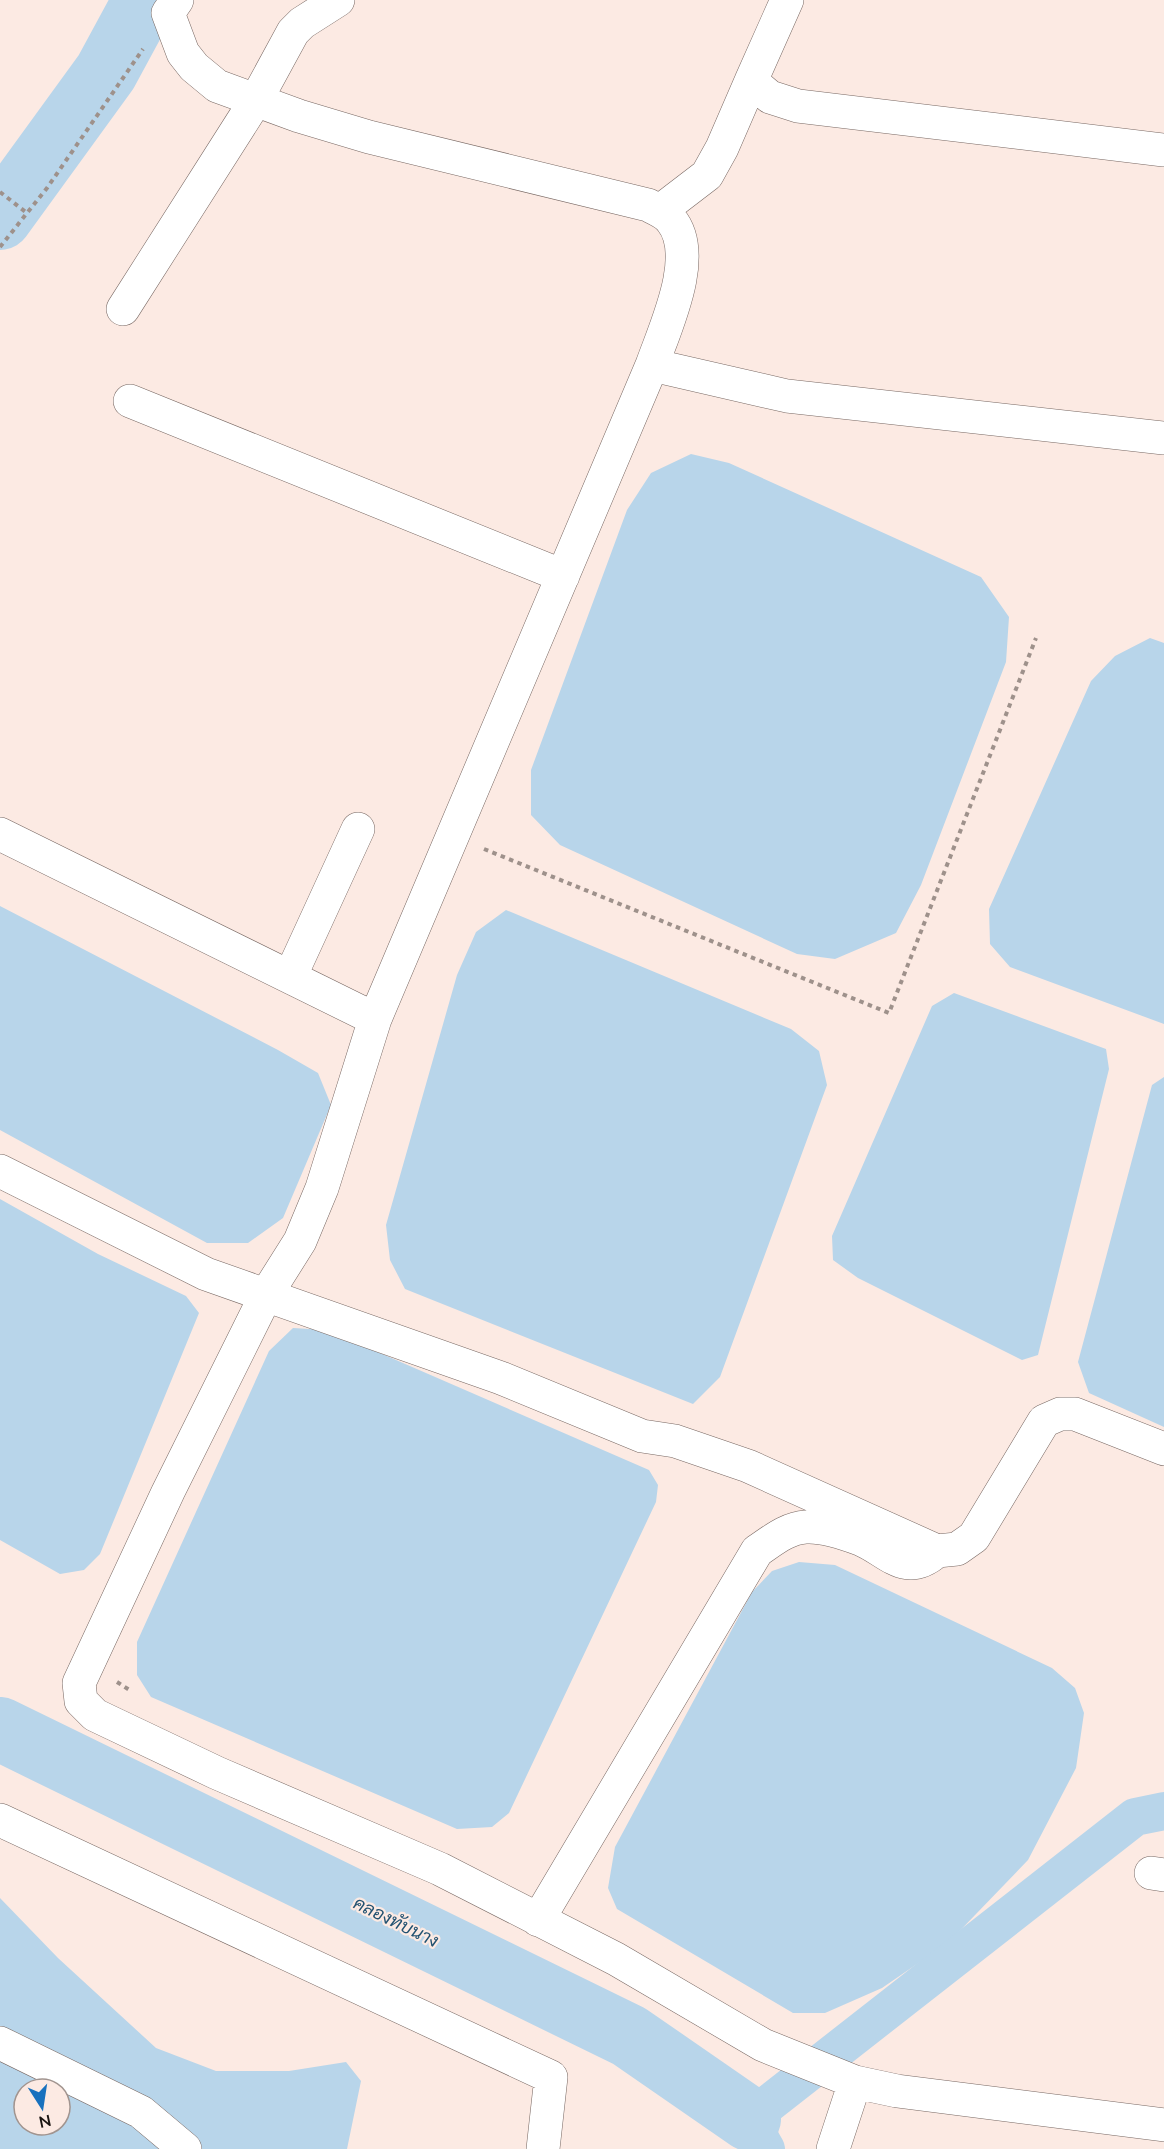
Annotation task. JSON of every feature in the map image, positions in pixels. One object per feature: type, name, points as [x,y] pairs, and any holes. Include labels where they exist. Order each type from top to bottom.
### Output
[{"type":"street","points":[[123,309],[256,100],[293,32],[302,23],[338,0]]},
{"type":"street","points":[[660,212],[707,175],[722,148],[787,0]]},
{"type":"street","points":[[172,6],[183,53],[194,67],[217,86],[369,137],[648,205],[671,219],[680,235],[682,261],[679,287],[652,365],[375,1019],[322,1188],[300,1240],[266,1295],[168,1492],[79,1683],[81,1701],[95,1715],[218,1773],[440,1869],[616,1959],[763,2045],[855,2082],[897,2091],[1164,2125]]},
{"type":"street","points":[[751,81],[770,97],[798,106],[1164,150]]},
{"type":"street","points":[[652,365],[787,396],[1164,438]]},
{"type":"street","points":[[130,401],[563,576]]},
{"type":"street","points":[[290,977],[358,829]]},
{"type":"street","points":[[0,834],[375,1019]]},
{"type":"street","points":[[0,1171],[206,1274],[501,1378],[642,1436],[675,1441],[748,1466],[937,1551],[957,1549],[974,1537],[1044,1421],[1060,1414],[1076,1414],[1164,1449]]},
{"type":"street","points":[[538,1920],[757,1551],[781,1534],[805,1527],[832,1531],[861,1540],[891,1560],[910,1563],[927,1560],[937,1551]]},
{"type":"street","points":[[0,1820],[551,2078],[543,2149]]},
{"type":"street","points":[[0,2043],[141,2112],[184,2149]]},
{"type":"street","points":[[833,2149],[855,2082]]},
{"type":"path","points":[[0,247],[27,213],[172,6]]},
{"type":"path","points":[[0,192],[27,213]]},
{"type":"path","points":[[452,836],[889,1012],[1036,638]]},
{"type":"water","points":[[691,454],[729,463],[981,577],[1009,617],[1006,662],[921,885],[896,933],[835,959],[797,954],[560,845],[531,815],[531,770],[627,510],[651,473]]},
{"type":"water","points":[[1150,638],[1164,643],[1164,1024],[1010,967],[990,944],[989,909],[1091,681],[1115,656]]},
{"type":"water","points":[[0,906],[318,1073],[331,1105],[283,1218],[248,1243],[207,1243],[0,1130]]},
{"type":"water","points":[[506,910],[791,1029],[819,1051],[827,1085],[720,1377],[693,1404],[405,1289],[390,1260],[386,1225],[457,975],[476,932]]},
{"type":"water","points":[[954,993],[1106,1049],[1109,1069],[1038,1355],[1022,1360],[858,1278],[833,1260],[832,1236],[932,1006]]},
{"type":"water","points":[[1164,1077],[1164,1427],[1089,1393],[1078,1362],[1152,1085]]},
{"type":"water","points":[[0,1199],[98,1254],[186,1296],[199,1313],[100,1554],[84,1570],[60,1574],[0,1540]]},
{"type":"water","points":[[293,1328],[327,1330],[649,1470],[658,1485],[656,1502],[509,1813],[492,1827],[457,1829],[151,1697],[137,1675],[137,1642],[269,1351]]},
{"type":"water","points":[[799,1562],[835,1565],[1052,1668],[1075,1688],[1084,1713],[1076,1768],[1028,1860],[949,1942],[882,1988],[825,2013],[793,2013],[617,1909],[608,1888],[615,1847],[752,1592],[772,1571]]},
{"type":"water","points":[[0,1898],[58,1958],[156,2048],[216,2071],[289,2071],[346,2062],[361,2081],[347,2149],[0,2149]]},
{"type":"waterway","points":[[0,218],[106,72],[145,0]]},
{"type":"waterway","name":"คลองทับนาง","points":[[0,1729],[629,2036],[749,2119]]},
{"type":"waterway","points":[[766,2149],[749,2119],[1135,1817],[1164,1811]]}]
